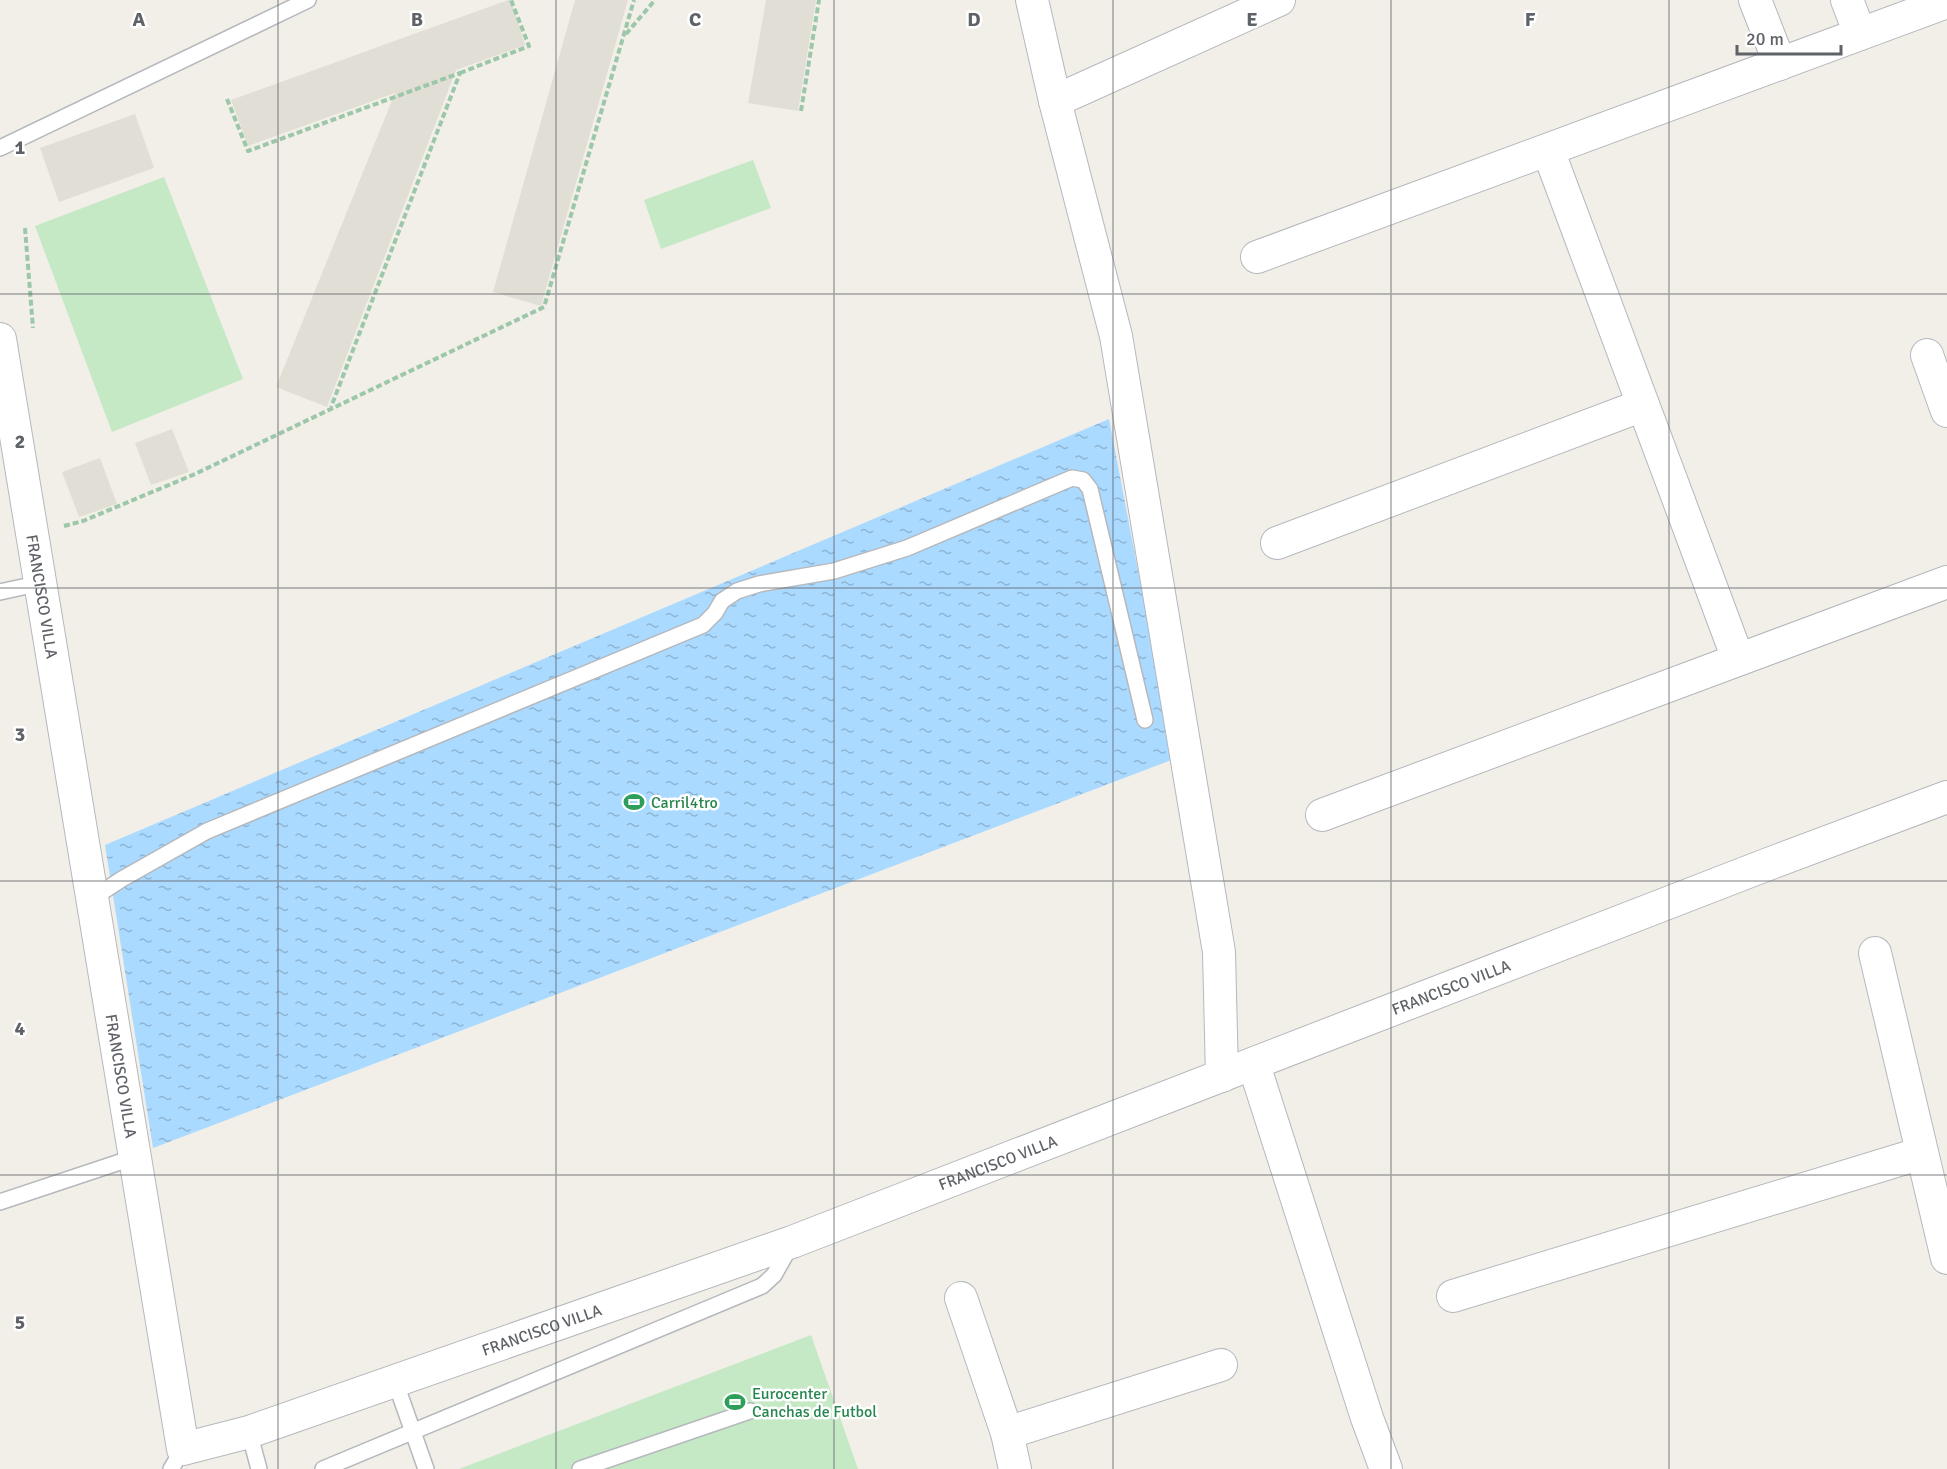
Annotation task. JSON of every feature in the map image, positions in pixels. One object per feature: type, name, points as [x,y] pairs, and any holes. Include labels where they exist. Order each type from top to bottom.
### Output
[{"type":"street","points":[[1032,0],[1055,101],[1116,336],[1219,952],[1222,1076]]},
{"type":"street","points":[[1055,101],[1279,0]]},
{"type":"street","points":[[1755,0],[1780,64]]},
{"type":"street","points":[[1847,0],[1860,34]]},
{"type":"street","points":[[1257,257],[1947,2]]},
{"type":"street","points":[[1548,150],[1738,659]]},
{"type":"street","name":"FRANCISCO VILLA","points":[[0,339],[135,1157],[177,1459],[792,1242],[1947,797]]},
{"type":"street","points":[[1927,354],[1947,411]]},
{"type":"street","points":[[1276,543],[1643,405]]},
{"type":"street","points":[[1322,815],[1947,582]]},
{"type":"street","points":[[1875,953],[1947,1258]]},
{"type":"street","points":[[1254,1065],[1386,1469]]},
{"type":"street","points":[[1453,1296],[1922,1153]]},
{"type":"street","points":[[961,1298],[1007,1433],[1015,1469]]},
{"type":"street","points":[[1007,1433],[1221,1365]]},
{"type":"lane","points":[[0,147],[308,0]]},
{"type":"lane","points":[[93,898],[207,831],[702,625],[716,613],[722,601],[737,591],[759,584],[834,571],[907,548],[1072,478],[1083,480],[1090,489],[1144,720]]},
{"type":"lane","points":[[0,592],[40,583]]},
{"type":"lane","points":[[0,1202],[135,1157]]},
{"type":"lane","points":[[323,1469],[762,1286],[774,1275],[792,1242]]},
{"type":"lane","points":[[395,1381],[426,1469]]},
{"type":"lane","points":[[580,1469],[750,1411]]},
{"type":"lane","points":[[249,1432],[259,1469]]},
{"type":"path","points":[[227,99],[248,151],[529,46],[511,0]]},
{"type":"path","points":[[33,535],[83,521],[174,483],[544,307],[634,0]]},
{"type":"path","points":[[624,36],[655,0]]},
{"type":"path","points":[[801,111],[819,0]]},
{"type":"path","points":[[331,407],[460,73]]},
{"type":"shaded area","points":[[511,0],[525,45],[456,70],[327,407],[276,387],[395,93],[248,146],[231,100]]},
{"type":"shaded area","points":[[575,0],[628,0],[541,306],[493,292]]},
{"type":"shaded area","points":[[766,0],[816,0],[798,111],[748,103]]},
{"type":"shaded area","points":[[135,114],[154,168],[59,202],[40,148]]},
{"type":"shaded area","points":[[172,429],[189,472],[151,485],[135,443]]},
{"type":"shaded area","points":[[100,458],[117,504],[79,517],[62,472]]},
{"type":"green space","points":[[753,160],[771,208],[661,249],[644,200]]},
{"type":"green space","points":[[164,177],[243,379],[112,432],[35,226]]},
{"type":"green space","name":"Eurocenter Canchas de Futbol","points":[[811,1335],[858,1469],[459,1469]]},
{"type":"water","name":"Carril4tro","points":[[1109,419],[1174,759],[153,1148],[105,845]]},
{"type":"place","name":"Carril4tro","points":[[634,802]]},
{"type":"place","name":"Eurocenter Canchas de Futbol","points":[[735,1402]]}]
